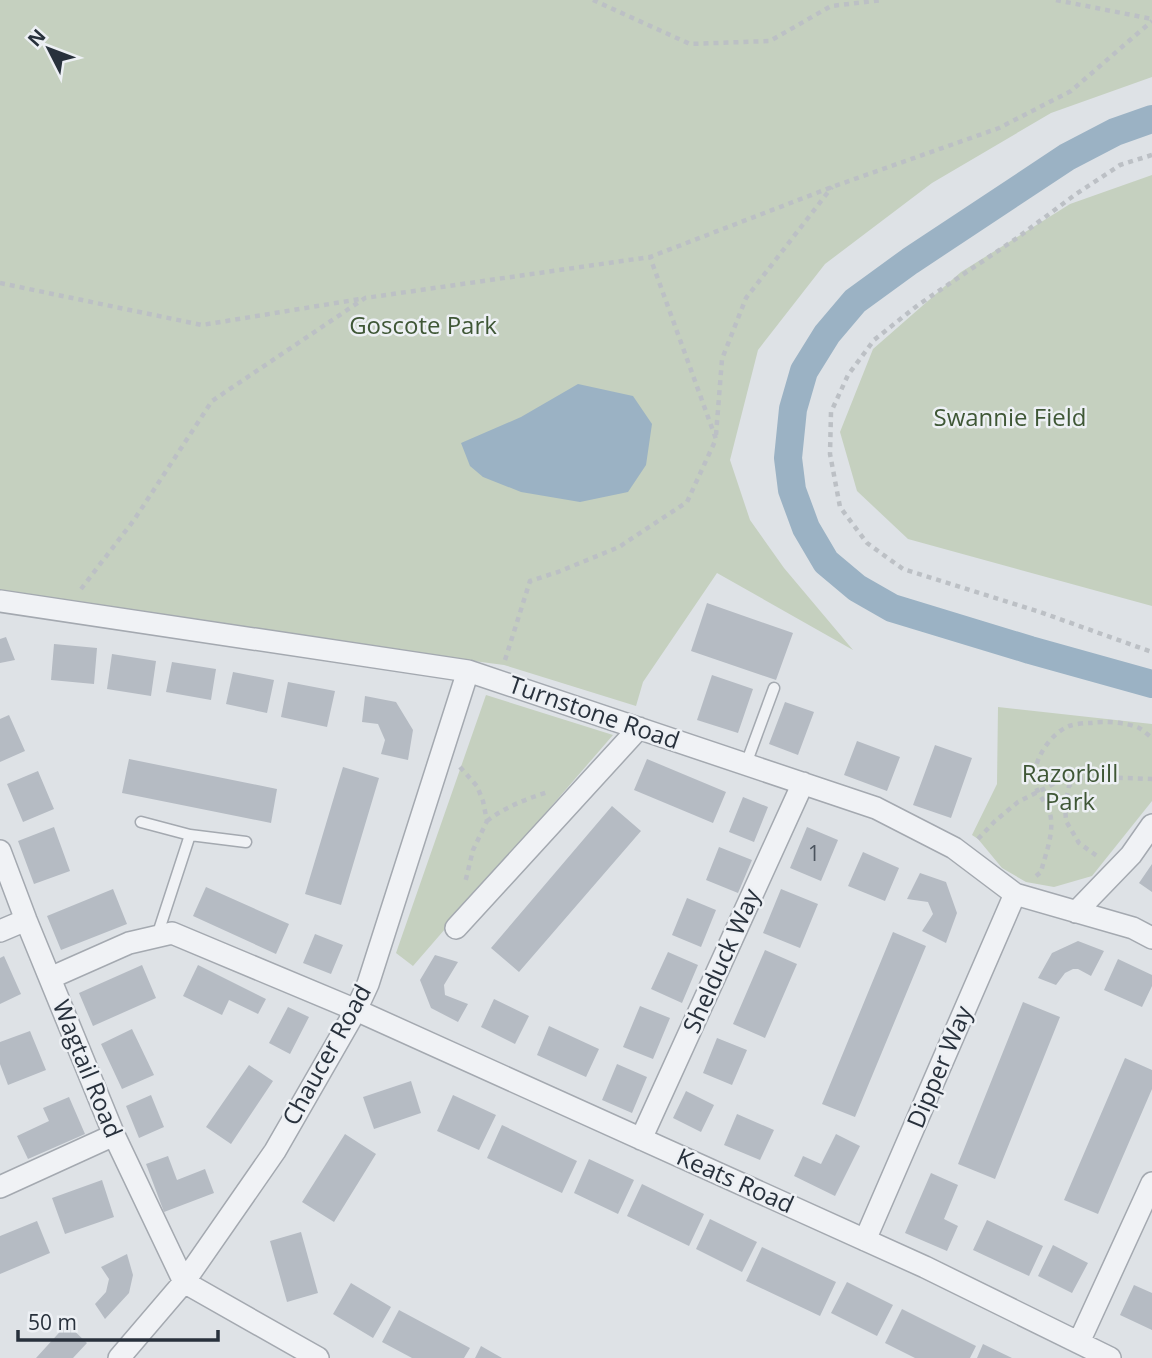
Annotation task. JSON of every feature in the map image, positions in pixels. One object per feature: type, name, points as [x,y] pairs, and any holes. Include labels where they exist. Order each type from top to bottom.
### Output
[{"type":"street","name":"Turnstone Road","points":[[0,601],[468,671],[876,807],[954,848],[1015,894],[1133,928],[1152,938]]},
{"type":"street","name":"Chaucer Road","points":[[119,1358],[184,1282],[275,1151],[356,1010],[368,984],[468,671]]},
{"type":"street","points":[[462,922],[639,728]]},
{"type":"street","name":"Shelduck Way","points":[[641,1139],[803,783]]},
{"type":"street","points":[[1076,912],[1131,855],[1152,825]]},
{"type":"street","name":"Wagtail Road","points":[[0,851],[114,1135],[184,1282]]},
{"type":"street","name":"Dipper Way","points":[[865,1240],[1015,894]]},
{"type":"street","points":[[0,931],[26,920]]},
{"type":"street","name":"Keats Road","points":[[158,936],[172,933],[356,1010],[925,1267],[1110,1358]]},
{"type":"street","points":[[50,978],[129,943],[158,936]]},
{"type":"street","points":[[0,1187],[114,1135]]},
{"type":"street","points":[[1079,1342],[1152,1183]]},
{"type":"street","points":[[184,1282],[318,1358]]},
{"type":"lane","points":[[746,764],[774,688]]},
{"type":"lane","points":[[141,822],[190,835],[246,842]]},
{"type":"lane","points":[[158,936],[190,835]]},
{"type":"path","points":[[593,0],[690,44],[770,41],[832,3],[883,0]]},
{"type":"path","points":[[1056,0],[1152,20]]},
{"type":"path","points":[[0,283],[202,325],[365,298],[650,257],[832,187],[999,128],[1071,91],[1152,20]]},
{"type":"path","points":[[1152,155],[1120,165],[1076,194],[918,305],[874,340],[848,375],[831,412],[830,454],[841,507],[867,543],[903,569],[1040,612],[1152,652]]},
{"type":"path","points":[[499,681],[530,580],[558,572],[620,547],[687,502],[716,439],[722,359],[746,298],[832,187]]},
{"type":"path","points":[[650,257],[716,439]]},
{"type":"path","points":[[65,609],[134,520],[212,401],[365,298]]},
{"type":"path","points":[[1015,894],[1041,872],[1049,843],[1051,817],[1035,784],[1041,754],[1047,743],[1069,726],[1093,722],[1139,728],[1152,738]]},
{"type":"path","points":[[442,755],[457,764],[477,786],[486,821]]},
{"type":"path","points":[[1079,778],[1069,786],[1065,805],[1066,821],[1079,843],[1115,871]]},
{"type":"path","points":[[965,856],[995,821],[1018,802],[1063,779],[1152,779]]},
{"type":"path","points":[[462,922],[465,879],[473,850],[486,821],[527,798],[562,787],[589,783]]},
{"type":"green space","name":"Goscote Park","points":[[0,0],[1152,0],[1152,77],[1051,113],[932,183],[825,264],[758,350],[730,460],[750,520],[784,568],[853,650],[717,573],[643,682],[636,706],[504,665],[0,599]]},
{"type":"green space","name":"Swannie Field","points":[[1152,175],[1152,606],[908,539],[857,491],[840,432],[873,349],[961,272],[1070,204]]},
{"type":"green space","points":[[486,695],[613,735],[413,966],[396,953]]},
{"type":"green space","name":"Razorbill Park","points":[[998,707],[1152,724],[1152,801],[1092,876],[1054,887],[1026,882],[1002,868],[972,835],[997,784]]},
{"type":"water","points":[[578,384],[633,396],[652,424],[646,465],[628,492],[580,502],[521,492],[483,477],[470,466],[461,443],[521,417]]},
{"type":"building","points":[[707,603],[793,633],[776,680],[691,651]]},
{"type":"building","points":[[6,637],[15,660],[0,663],[0,639]]},
{"type":"building","points":[[54,644],[97,648],[94,684],[51,680]]},
{"type":"building","points":[[112,654],[156,661],[151,696],[107,689]]},
{"type":"building","points":[[172,662],[216,669],[211,700],[166,692]]},
{"type":"building","points":[[233,672],[274,680],[267,713],[226,704]]},
{"type":"building","points":[[712,675],[753,689],[738,733],[697,720]]},
{"type":"building","points":[[288,682],[335,691],[327,727],[281,717]]},
{"type":"building","points":[[365,696],[396,702],[413,730],[408,760],[381,754],[385,740],[378,724],[362,722]]},
{"type":"building","points":[[785,702],[814,712],[798,755],[769,744]]},
{"type":"building","points":[[9,715],[25,751],[0,762],[0,719]]},
{"type":"building","points":[[857,741],[900,757],[887,791],[844,775]]},
{"type":"building","points":[[935,745],[972,758],[951,818],[913,805]]},
{"type":"building","points":[[129,759],[277,789],[271,823],[122,793]]},
{"type":"building","points":[[647,759],[726,792],[713,823],[634,790]]},
{"type":"building","points":[[343,767],[379,778],[341,905],[305,894]]},
{"type":"building","points":[[38,771],[54,809],[23,822],[7,784]]},
{"type":"building","points":[[743,797],[768,807],[754,842],[729,832]]},
{"type":"building","points":[[612,806],[641,831],[519,972],[491,948]]},
{"type":"building","points":[[54,827],[70,871],[34,884],[18,841]]},
{"type":"building","points":[[807,827],[838,840],[821,881],[790,868]]},
{"type":"building","points":[[719,847],[752,860],[738,893],[706,880]]},
{"type":"building","points":[[863,852],[899,868],[885,901],[848,886]]},
{"type":"building","points":[[1152,864],[1152,892],[1139,883]]},
{"type":"building","points":[[920,873],[946,882],[957,913],[946,943],[922,931],[933,914],[928,902],[907,899]]},
{"type":"building","points":[[206,887],[289,924],[276,954],[193,916]]},
{"type":"building","points":[[113,889],[127,924],[61,950],[47,916]]},
{"type":"building","points":[[781,889],[818,904],[800,948],[763,933]]},
{"type":"building","points":[[687,898],[716,910],[701,947],[672,935]]},
{"type":"building","points":[[893,932],[926,946],[855,1117],[822,1104]]},
{"type":"building","points":[[315,934],[343,945],[331,974],[303,963]]},
{"type":"building","points":[[1078,941],[1104,951],[1091,976],[1073,969],[1065,973],[1056,985],[1038,978],[1052,953]]},
{"type":"building","points":[[765,950],[797,964],[765,1038],[733,1024]]},
{"type":"building","points":[[668,952],[698,965],[682,1003],[651,989]]},
{"type":"building","points":[[435,955],[458,962],[444,985],[445,995],[468,1004],[458,1022],[431,1008],[420,980]]},
{"type":"building","points":[[4,956],[21,994],[0,1004],[0,958]]},
{"type":"building","points":[[1118,959],[1152,975],[1152,986],[1142,1007],[1104,990]]},
{"type":"building","points":[[142,965],[156,998],[93,1026],[79,993]]},
{"type":"building","points":[[198,965],[266,999],[258,1014],[229,1000],[222,1015],[183,996]]},
{"type":"building","points":[[494,999],[529,1016],[515,1044],[481,1027]]},
{"type":"building","points":[[1023,1002],[1060,1017],[995,1179],[958,1164]]},
{"type":"building","points":[[640,1006],[670,1018],[653,1059],[623,1047]]},
{"type":"building","points":[[288,1007],[309,1017],[290,1054],[269,1043]]},
{"type":"building","points":[[549,1026],[599,1049],[586,1077],[537,1055]]},
{"type":"building","points":[[132,1029],[154,1075],[122,1089],[101,1044]]},
{"type":"building","points":[[30,1031],[46,1070],[8,1085],[0,1064],[0,1042]]},
{"type":"building","points":[[717,1038],[747,1050],[732,1085],[703,1073]]},
{"type":"building","points":[[1125,1058],[1152,1070],[1152,1089],[1098,1214],[1064,1200]]},
{"type":"building","points":[[617,1064],[647,1077],[632,1113],[602,1100]]},
{"type":"building","points":[[249,1065],[273,1081],[231,1144],[206,1127]]},
{"type":"building","points":[[411,1081],[421,1113],[374,1129],[363,1097]]},
{"type":"building","points":[[686,1091],[714,1105],[701,1132],[673,1118]]},
{"type":"building","points":[[151,1095],[164,1127],[139,1138],[126,1106]]},
{"type":"building","points":[[453,1095],[496,1115],[479,1150],[437,1131]]},
{"type":"building","points":[[69,1097],[85,1134],[28,1159],[17,1136],[49,1121],[43,1108]]},
{"type":"building","points":[[737,1114],[774,1130],[760,1160],[724,1145]]},
{"type":"building","points":[[502,1125],[577,1161],[562,1193],[487,1158]]},
{"type":"building","points":[[345,1134],[376,1154],[334,1222],[302,1202]]},
{"type":"building","points":[[836,1134],[860,1146],[835,1196],[794,1176],[803,1156],[821,1164]]},
{"type":"building","points":[[168,1156],[177,1180],[205,1169],[214,1193],[164,1212],[146,1164]]},
{"type":"building","points":[[589,1159],[634,1180],[618,1214],[574,1193]]},
{"type":"building","points":[[931,1173],[958,1185],[944,1219],[958,1226],[947,1251],[905,1233]]},
{"type":"building","points":[[102,1180],[114,1217],[65,1234],[52,1198]]},
{"type":"building","points":[[642,1184],[704,1214],[689,1246],[627,1216]]},
{"type":"building","points":[[710,1219],[757,1242],[742,1272],[696,1249]]},
{"type":"building","points":[[987,1220],[1043,1246],[1029,1276],[973,1250]]},
{"type":"building","points":[[37,1221],[50,1253],[0,1274],[0,1236]]},
{"type":"building","points":[[301,1232],[318,1293],[287,1302],[270,1241]]},
{"type":"building","points":[[1053,1245],[1088,1263],[1072,1293],[1038,1276]]},
{"type":"building","points":[[762,1247],[836,1282],[820,1316],[746,1281]]},
{"type":"building","points":[[127,1254],[133,1275],[129,1293],[105,1319],[95,1304],[106,1292],[109,1279],[101,1267]]},
{"type":"building","points":[[847,1282],[893,1305],[877,1336],[831,1313]]},
{"type":"building","points":[[351,1283],[391,1307],[373,1338],[333,1314]]},
{"type":"building","points":[[1134,1285],[1152,1293],[1152,1330],[1120,1315]]},
{"type":"building","points":[[902,1309],[976,1346],[970,1358],[915,1358],[885,1343]]},
{"type":"building","points":[[399,1310],[470,1348],[464,1358],[412,1358],[382,1342]]},
{"type":"building","points":[[67,1324],[87,1343],[73,1358],[36,1358]]},
{"type":"building","points":[[983,1344],[1012,1358],[977,1358]]},
{"type":"building","points":[[481,1346],[502,1358],[475,1358]]},
{"type":"waterway","points":[[1152,119],[1115,132],[1067,157],[910,261],[855,301],[827,334],[804,371],[793,409],[788,458],[792,490],[806,528],[826,562],[857,588],[892,608],[1152,684]]}]
